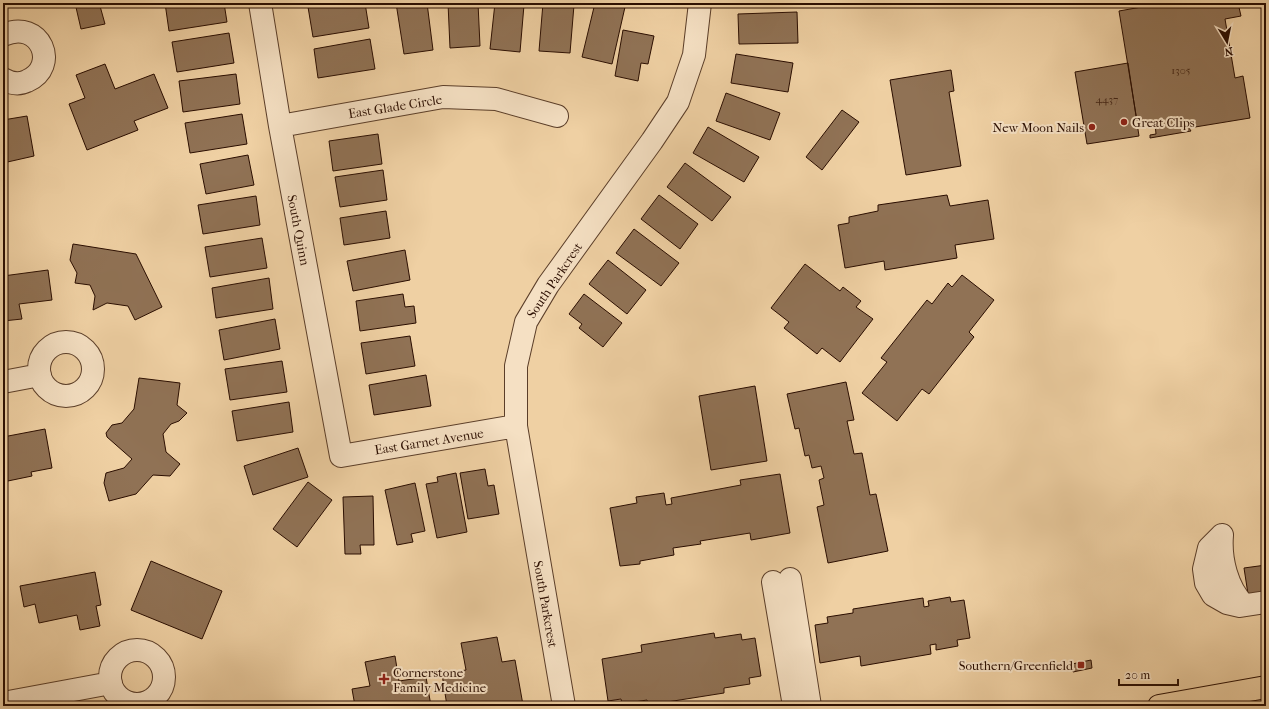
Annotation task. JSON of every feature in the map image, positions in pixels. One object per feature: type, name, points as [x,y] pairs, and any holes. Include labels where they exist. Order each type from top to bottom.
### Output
[{"type":"main road","points":[[1159,706],[1266,688]]},
{"type":"street","name":"South Quinn","points":[[260,3],[280,126],[341,456]]},
{"type":"street","name":"South Parkcrest","points":[[564,706],[516,426],[516,366],[526,322],[548,286],[652,141],[678,102],[694,55],[700,3]]},
{"type":"street","points":[[3,34],[17,30],[29,33],[38,41],[44,56],[43,65],[39,73],[33,79],[16,84],[3,79]]},
{"type":"street","name":"East Glade Circle","points":[[280,126],[443,97],[496,99],[557,116]]},
{"type":"street","points":[[3,382],[40,376]]},
{"type":"street","name":"East Garnet Avenue","points":[[341,456],[516,426]]},
{"type":"street","points":[[1222,535],[1209,548],[1204,569],[1206,583],[1213,595],[1228,603],[1244,606],[1266,602]]},
{"type":"street","points":[[794,706],[782,580],[810,706]]},
{"type":"street","points":[[3,703],[111,683]]},
{"type":"building","points":[[75,3],[113,3],[100,6],[105,24],[81,29]]},
{"type":"building","points":[[165,3],[224,3],[227,22],[169,31]]},
{"type":"building","points":[[332,3],[365,3],[369,28],[313,37],[308,7]]},
{"type":"building","points":[[396,3],[427,3],[433,50],[404,54]]},
{"type":"building","points":[[448,3],[478,3],[480,46],[450,48]]},
{"type":"building","points":[[495,3],[524,5],[520,52],[490,49]]},
{"type":"building","points":[[543,3],[562,3],[574,5],[570,53],[539,51]]},
{"type":"building","points":[[595,3],[608,3],[625,7],[612,64],[582,57]]},
{"type":"building","points":[[1164,3],[1238,3],[1241,16],[1225,19],[1235,78],[1243,76],[1250,118],[1189,128],[1191,131],[1150,138],[1150,135],[1156,134],[1155,124],[1138,127],[1119,11]]},
{"type":"building","points":[[797,12],[798,43],[739,44],[738,14]]},
{"type":"building","points":[[623,30],[654,36],[648,64],[641,63],[638,81],[615,76]]},
{"type":"building","points":[[229,33],[234,63],[177,72],[172,42]]},
{"type":"building","points":[[370,39],[375,69],[318,78],[314,49]]},
{"type":"building","points":[[736,54],[793,63],[788,92],[731,83]]},
{"type":"building","points":[[1128,63],[1139,136],[1087,144],[1075,72]]},
{"type":"building","points":[[105,64],[115,89],[154,74],[168,108],[134,121],[138,130],[87,150],[69,104],[85,98],[76,75]]},
{"type":"building","points":[[951,70],[954,91],[949,92],[961,166],[906,175],[890,80]]},
{"type":"building","points":[[236,74],[240,104],[183,112],[179,81]]},
{"type":"building","points":[[726,93],[780,113],[770,140],[716,121]]},
{"type":"building","points":[[842,110],[859,122],[822,170],[806,157]]},
{"type":"building","points":[[242,114],[247,144],[190,153],[185,123]]},
{"type":"building","points":[[27,116],[34,156],[3,163],[3,120]]},
{"type":"building","points":[[708,127],[759,157],[744,182],[693,153]]},
{"type":"building","points":[[378,134],[382,164],[333,171],[329,141]]},
{"type":"building","points":[[248,155],[254,185],[206,194],[200,164]]},
{"type":"building","points":[[685,163],[731,197],[712,221],[667,187]]},
{"type":"building","points":[[383,170],[387,200],[340,207],[335,177]]},
{"type":"building","points":[[659,195],[698,224],[680,249],[641,219]]},
{"type":"building","points":[[947,195],[950,206],[988,200],[994,239],[955,245],[957,258],[885,270],[884,261],[845,268],[838,225],[849,223],[849,217],[878,211],[878,205]]},
{"type":"building","points":[[256,196],[260,225],[203,234],[198,205]]},
{"type":"building","points":[[386,211],[390,238],[344,245],[340,218]]},
{"type":"building","points":[[634,229],[679,263],[661,286],[616,253]]},
{"type":"building","points":[[262,238],[267,268],[210,277],[205,247]]},
{"type":"building","points":[[73,244],[136,254],[162,307],[135,320],[128,306],[107,303],[93,310],[95,296],[90,285],[75,283],[77,273],[70,260]]},
{"type":"building","points":[[405,250],[410,280],[353,291],[347,261]]},
{"type":"building","points":[[608,260],[646,290],[627,314],[589,284]]},
{"type":"building","points":[[805,264],[840,291],[843,287],[861,301],[856,307],[873,319],[840,362],[822,348],[817,354],[784,328],[789,322],[771,308]]},
{"type":"building","points":[[48,270],[52,300],[19,304],[22,319],[3,321],[3,276]]},
{"type":"building","points":[[962,275],[994,300],[969,332],[974,337],[929,394],[922,389],[897,421],[862,393],[887,362],[881,358],[927,300],[932,304],[948,283],[952,287]]},
{"type":"building","points":[[269,278],[273,309],[216,318],[212,288]]},
{"type":"building","points":[[403,294],[405,307],[414,306],[416,323],[360,331],[356,301]]},
{"type":"building","points":[[584,294],[622,323],[603,347],[579,328],[582,324],[569,314]]},
{"type":"building","points":[[275,319],[280,349],[224,360],[219,330]]},
{"type":"building","points":[[410,336],[415,366],[366,374],[361,343]]},
{"type":"building","points":[[282,361],[287,392],[230,400],[225,369]]},
{"type":"building","points":[[426,375],[431,406],[374,415],[369,385]]},
{"type":"building","points":[[139,378],[180,383],[177,405],[187,413],[179,421],[171,424],[163,434],[166,452],[180,464],[170,476],[153,475],[136,494],[109,501],[104,483],[106,473],[124,468],[132,459],[107,437],[106,433],[112,425],[122,423],[134,409]]},
{"type":"building","points":[[846,382],[854,420],[847,421],[854,454],[862,453],[870,495],[876,494],[888,551],[828,563],[817,507],[824,505],[819,480],[824,478],[821,466],[812,468],[809,455],[805,456],[799,428],[795,429],[787,394]]},
{"type":"building","points":[[755,386],[767,461],[711,470],[699,396]]},
{"type":"building","points":[[289,402],[293,432],[237,441],[232,411]]},
{"type":"building","points":[[45,429],[52,468],[31,472],[32,476],[3,482],[3,437]]},
{"type":"building","points":[[298,448],[308,477],[253,495],[244,466]]},
{"type":"building","points":[[485,469],[488,486],[494,485],[499,514],[468,519],[460,473]]},
{"type":"building","points":[[456,473],[467,532],[437,538],[426,484],[438,482],[437,477]]},
{"type":"building","points":[[780,474],[790,533],[751,540],[750,533],[700,541],[701,544],[673,548],[674,555],[640,561],[640,564],[620,566],[610,508],[637,503],[636,497],[664,493],[666,505],[672,504],[671,498],[741,485],[740,480]]},
{"type":"building","points":[[308,482],[332,500],[297,547],[273,529]]},
{"type":"building","points":[[415,483],[425,531],[411,534],[413,542],[397,545],[385,490]]},
{"type":"building","points":[[373,496],[374,545],[360,545],[361,554],[345,554],[343,497]]},
{"type":"building","points":[[151,561],[222,591],[202,639],[131,610]]},
{"type":"building","points":[[1266,565],[1266,595],[1248,594],[1244,568]]},
{"type":"building","points":[[95,572],[101,605],[96,606],[100,626],[80,630],[77,615],[39,623],[35,604],[24,607],[20,586]]},
{"type":"building","points":[[950,597],[951,602],[964,600],[970,638],[957,640],[958,646],[936,650],[936,644],[930,645],[931,654],[861,666],[860,656],[820,663],[815,625],[828,623],[827,617],[853,613],[853,609],[923,598],[924,607],[929,606],[928,601]]},
{"type":"building","points":[[714,633],[715,638],[741,634],[742,640],[755,638],[761,676],[749,678],[750,684],[724,688],[724,693],[648,705],[647,700],[622,704],[621,699],[608,701],[602,659],[642,652],[641,645]]},
{"type":"building","points":[[497,637],[502,662],[515,660],[523,705],[447,706],[442,674],[466,670],[461,643]]},
{"type":"building","name":"Cornerstone Family Medicine","points":[[395,656],[399,681],[426,677],[431,706],[355,706],[352,689],[370,686],[365,662]]},
{"type":"building","points":[[1091,660],[1092,668],[1073,672],[1072,664]]},
{"type":"place","name":"Great Clips","points":[[1124,122]]},
{"type":"place","name":"New Moon Nails","points":[[1092,127]]},
{"type":"place","name":"Southern/Greenfield","points":[[1081,665]]},
{"type":"place","name":"Cornerstone Family Medicine","points":[[384,679]]}]
